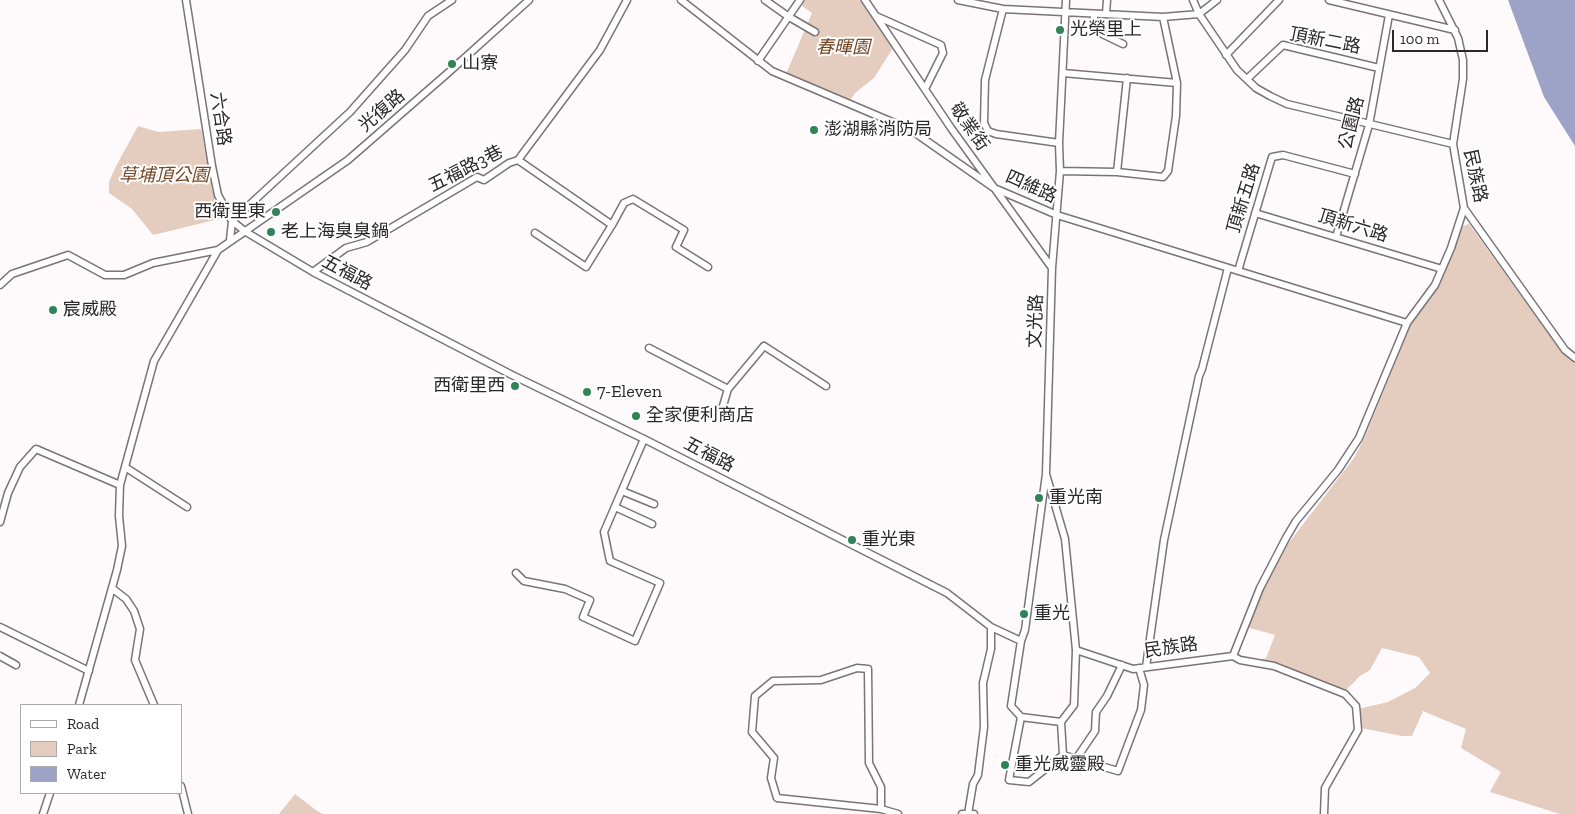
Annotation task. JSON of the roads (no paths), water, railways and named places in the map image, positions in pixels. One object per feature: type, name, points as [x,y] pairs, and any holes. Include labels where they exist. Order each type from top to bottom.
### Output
[{"type":"street","name":"六合路","points":[[186,0],[218,195],[232,221],[246,232]]},
{"type":"street","points":[[230,240],[232,221],[350,112],[405,50],[428,16],[452,0]]},
{"type":"street","name":"光復路","points":[[218,250],[348,160],[450,72],[529,0]]},
{"type":"street","name":"五福路3巷","points":[[313,272],[346,248],[368,242],[477,177],[484,180],[509,163],[518,160],[600,50],[627,0]]},
{"type":"street","name":"四維路","points":[[681,0],[772,71],[910,130],[994,188],[1057,215],[1407,323]]},
{"type":"street","points":[[765,0],[815,32]]},
{"type":"street","points":[[758,61],[800,0]]},
{"type":"street","points":[[958,0],[1003,9],[1163,17],[1199,14],[1217,0]]},
{"type":"street","name":"文光路","points":[[1021,717],[1010,706],[1021,641],[1025,630],[1046,474],[1052,268],[1060,171],[1059,143],[1066,0]]},
{"type":"street","points":[[1106,14],[1108,0]]},
{"type":"street","points":[[1193,0],[1199,14],[1226,55],[1237,70],[1256,88],[1287,104],[1452,144]]},
{"type":"street","points":[[1226,55],[1279,0]]},
{"type":"street","points":[[1328,0],[1455,30]]},
{"type":"street","name":"民族路","points":[[1439,0],[1455,30],[1464,67],[1452,144],[1464,208],[1565,350],[1575,358]]},
{"type":"street","name":"敬業街","points":[[868,2],[925,89],[1052,268]]},
{"type":"street","points":[[1003,9],[985,80],[984,123],[988,131],[1059,143]]},
{"type":"street","points":[[1094,14],[1094,30],[1123,44]]},
{"type":"street","points":[[875,15],[941,45],[943,53],[925,89]]},
{"type":"street","name":"公園路","points":[[1336,237],[1370,125],[1388,15]]},
{"type":"street","points":[[1060,171],[1117,172],[1163,177],[1168,171],[1176,116],[1177,83],[1163,17]]},
{"type":"street","name":"頂新二路","points":[[1246,79],[1283,45],[1379,68]]},
{"type":"street","points":[[1063,73],[1177,83]]},
{"type":"street","points":[[1117,172],[1127,78]]},
{"type":"street","name":"頂新五路","points":[[1238,271],[1272,157],[1283,156],[1355,174]]},
{"type":"street","points":[[518,160],[612,225]]},
{"type":"street","points":[[535,233],[586,267],[624,203],[633,199],[684,230],[676,247],[708,267]]},
{"type":"street","points":[[1233,656],[1260,588],[1286,538],[1296,521],[1338,470],[1359,438],[1407,323],[1435,285],[1451,248],[1464,208]]},
{"type":"street","name":"頂新六路","points":[[1255,212],[1442,269]]},
{"type":"street","name":"五福路","points":[[246,232],[313,272],[512,375],[644,439],[947,593],[991,627],[1021,641]]},
{"type":"street","points":[[0,285],[12,274],[68,255],[105,275],[124,276],[153,263],[218,250]]},
{"type":"street","points":[[79,704],[113,589],[122,546],[119,516],[120,486],[138,428],[154,360],[218,250]]},
{"type":"street","points":[[1062,755],[1118,771],[1140,710],[1144,685],[1143,667],[1164,540],[1199,376],[1228,268]]},
{"type":"street","points":[[720,416],[728,388],[764,346],[826,386]]},
{"type":"street","points":[[649,348],[728,388]]},
{"type":"street","points":[[516,574],[524,581],[565,589],[590,600],[583,617],[634,641],[660,583],[610,561],[604,532],[644,439]]},
{"type":"street","points":[[0,522],[8,493],[20,467],[36,449],[120,486]]},
{"type":"street","points":[[125,467],[187,507]]},
{"type":"street","points":[[1046,474],[1065,539],[1076,650],[1074,705],[1061,722],[1062,755]]},
{"type":"street","points":[[622,491],[654,504]]},
{"type":"street","points":[[615,508],[652,524]]},
{"type":"street","points":[[113,589],[126,599],[134,611],[140,629],[135,660],[154,704]]},
{"type":"street","points":[[0,627],[89,671]]},
{"type":"street","points":[[968,814],[973,784],[978,775],[984,727],[983,683],[991,649],[991,627]]},
{"type":"street","name":"民族路","points":[[1076,650],[1122,665],[1143,667],[1233,656],[1240,660],[1274,666],[1345,694],[1356,706],[1358,730],[1326,788],[1324,814]]},
{"type":"street","points":[[0,656],[16,665]]},
{"type":"street","points":[[1076,759],[1095,731],[1096,712],[1108,696],[1122,665]]},
{"type":"street","points":[[881,810],[881,787],[869,763],[868,669],[856,668],[821,680],[773,681],[756,696],[752,732],[774,758],[771,778],[777,798],[881,810],[898,814]]},
{"type":"street","points":[[1061,722],[1021,717],[1009,780],[1029,782],[1062,755]]},
{"type":"street","points":[[182,790],[188,814]]},
{"type":"street","points":[[43,814],[50,794]]},
{"type":"water","points":[[1508,0],[1575,0],[1575,146],[1544,97]]},
{"type":"place","name":"光榮里上","points":[[1060,30]]},
{"type":"place","name":"山寮","points":[[452,64]]},
{"type":"place","name":"澎湖縣消防局","points":[[814,130]]},
{"type":"place","name":"西衛里東","points":[[276,212]]},
{"type":"place","name":"老上海臭臭鍋","points":[[271,232]]},
{"type":"place","name":"宸威殿","points":[[53,310]]},
{"type":"place","name":"西衛里西","points":[[515,386]]},
{"type":"place","name":"7-Eleven","points":[[587,392]]},
{"type":"place","name":"全家便利商店","points":[[636,416]]},
{"type":"place","name":"重光南","points":[[1039,498]]},
{"type":"place","name":"重光東","points":[[852,540]]},
{"type":"place","name":"重光","points":[[1024,614]]},
{"type":"place","name":"重光威靈殿","points":[[1005,765]]},
{"type":"park label","name":"春暉園","points":[[843,48]]},
{"type":"park label","name":"草埔頂公園","points":[[164,176]]}]
